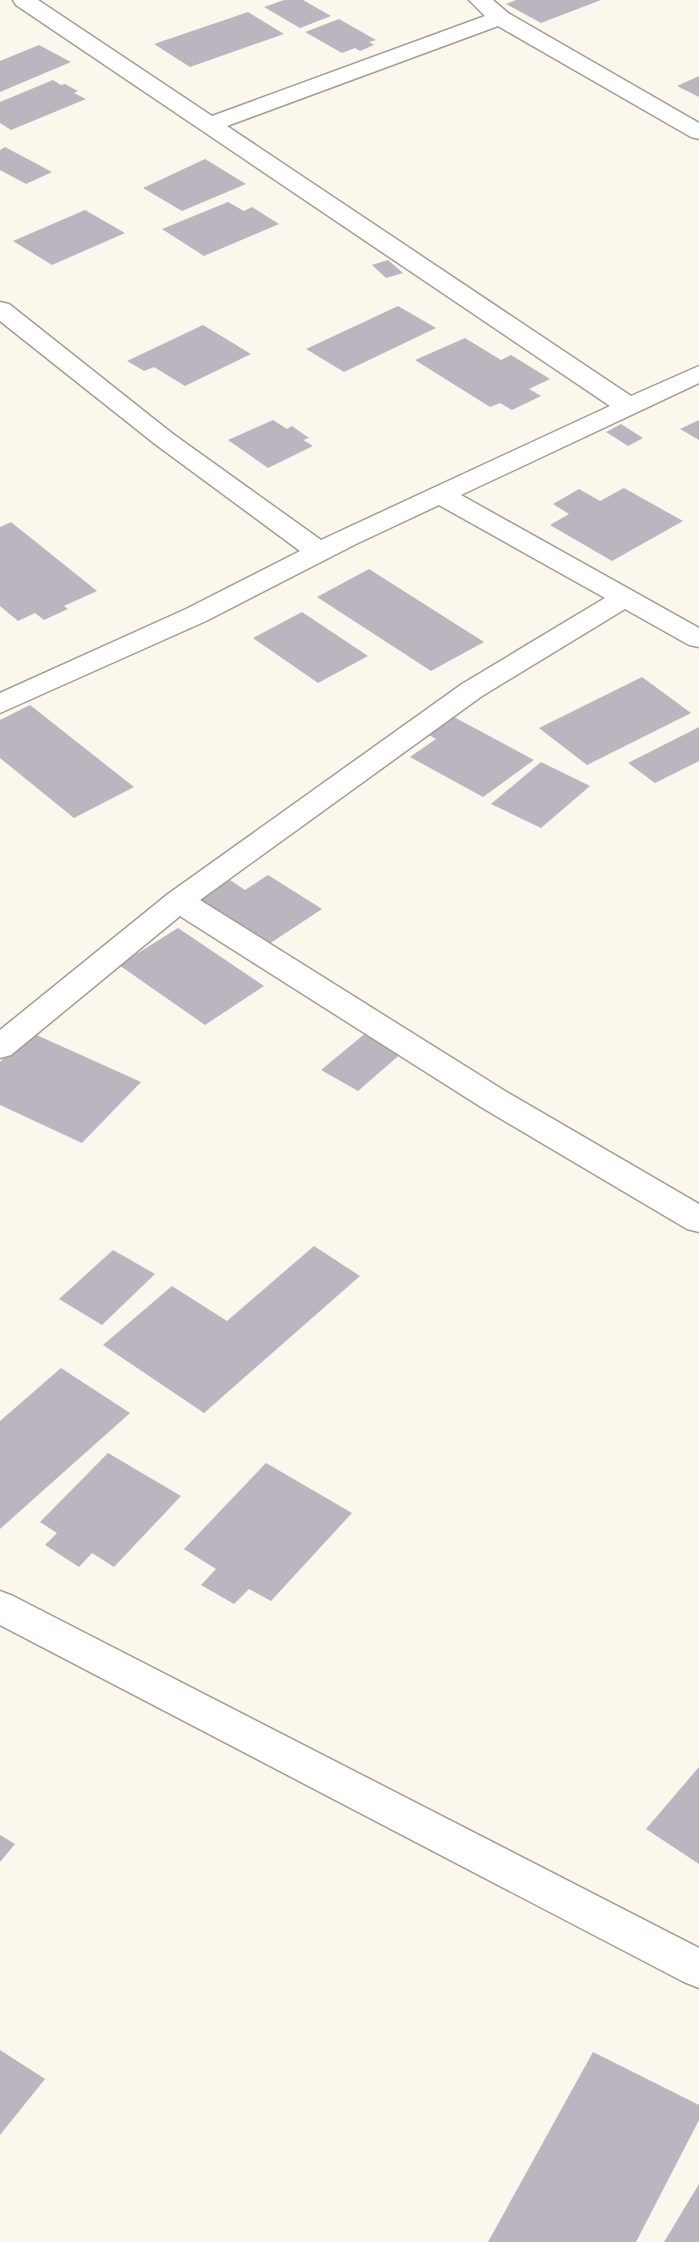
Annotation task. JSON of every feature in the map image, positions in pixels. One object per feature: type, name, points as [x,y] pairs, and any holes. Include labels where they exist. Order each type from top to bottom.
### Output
[{"type":"street","points":[[24,0],[628,406]]},
{"type":"street","points":[[480,0],[500,18],[699,132]]},
{"type":"street","points":[[210,125],[500,18]]},
{"type":"street","points":[[0,309],[164,439],[319,552]]},
{"type":"street","points":[[0,704],[196,615],[440,494],[699,374]]},
{"type":"street","points":[[440,494],[699,639]]},
{"type":"street","points":[[0,1047],[179,901],[472,690],[625,597]]},
{"type":"street","points":[[179,901],[493,1099],[699,1220]]},
{"type":"street","points":[[0,1607],[699,1969]]},
{"type":"building","points":[[284,0],[303,0],[331,16],[300,28],[264,7]]},
{"type":"building","points":[[516,0],[601,0],[541,23],[506,4]]},
{"type":"building","points":[[248,12],[284,34],[190,67],[154,44]]},
{"type":"building","points":[[339,19],[376,40],[369,42],[374,45],[360,51],[355,48],[342,53],[305,32]]},
{"type":"building","points":[[39,45],[71,62],[0,92],[0,61]]},
{"type":"building","points":[[699,76],[699,97],[677,86]]},
{"type":"building","points":[[53,80],[78,91],[74,93],[86,99],[11,130],[0,123],[0,102]]},
{"type":"building","points":[[5,147],[52,172],[26,184],[0,170],[0,150]]},
{"type":"building","points":[[205,159],[246,184],[182,211],[143,188]]},
{"type":"building","points":[[228,202],[244,211],[252,207],[279,224],[204,256],[162,229]]},
{"type":"building","points":[[85,210],[125,233],[52,265],[13,241]]},
{"type":"building","points":[[388,260],[403,273],[386,278],[372,265]]},
{"type":"building","points":[[398,306],[436,328],[344,372],[306,349]]},
{"type":"building","points":[[203,325],[251,354],[185,386],[154,367],[144,371],[127,361]]},
{"type":"building","points":[[465,338],[501,360],[511,355],[550,379],[529,389],[541,396],[512,410],[500,403],[490,407],[415,360]]},
{"type":"building","points":[[273,420],[287,429],[292,426],[309,438],[303,440],[313,446],[268,468],[228,440]]},
{"type":"building","points":[[699,420],[699,440],[680,429]]},
{"type":"building","points":[[621,424],[643,438],[628,446],[606,432]]},
{"type":"building","points":[[624,488],[683,521],[612,561],[550,525],[569,514],[553,504],[579,489],[600,501]]},
{"type":"building","points":[[11,522],[97,591],[64,606],[68,609],[44,620],[35,613],[18,621],[0,606],[0,527]]},
{"type":"building","points":[[369,569],[484,642],[431,671],[317,597]]},
{"type":"building","points":[[302,612],[368,656],[318,683],[253,638]]},
{"type":"building","points":[[642,677],[691,713],[587,765],[539,728]]},
{"type":"building","points":[[30,705],[134,787],[74,818],[0,758],[0,720]]},
{"type":"building","points":[[452,716],[534,760],[483,797],[410,757],[436,739],[427,734]]},
{"type":"building","points":[[699,727],[699,761],[655,783],[628,763]]},
{"type":"building","points":[[541,762],[590,786],[541,828],[491,804]]},
{"type":"building","points":[[268,875],[322,909],[266,946],[198,901],[230,880],[245,890]]},
{"type":"building","points":[[178,928],[264,986],[205,1025],[119,965]]},
{"type":"building","points":[[30,1032],[141,1082],[82,1143],[0,1105],[0,1062]]},
{"type":"building","points":[[367,1032],[403,1052],[358,1091],[321,1070]]},
{"type":"building","points":[[314,1246],[360,1276],[204,1413],[103,1345],[172,1286],[227,1321]]},
{"type":"building","points":[[113,1250],[155,1274],[102,1325],[59,1299]]},
{"type":"building","points":[[61,1368],[130,1413],[0,1529],[0,1421]]},
{"type":"building","points":[[108,1453],[181,1496],[114,1567],[92,1553],[79,1567],[45,1545],[57,1533],[40,1522]]},
{"type":"building","points":[[266,1463],[352,1513],[271,1601],[249,1589],[234,1604],[201,1585],[216,1569],[184,1549]]},
{"type":"building","points":[[699,1767],[699,1864],[646,1829]]},
{"type":"building","points":[[0,1835],[15,1844],[0,1862]]},
{"type":"building","points":[[0,2050],[45,2079],[0,2135]]},
{"type":"building","points":[[593,2052],[699,2105],[699,2120],[636,2242],[488,2242]]},
{"type":"building","points":[[699,2184],[699,2242],[664,2242]]}]
